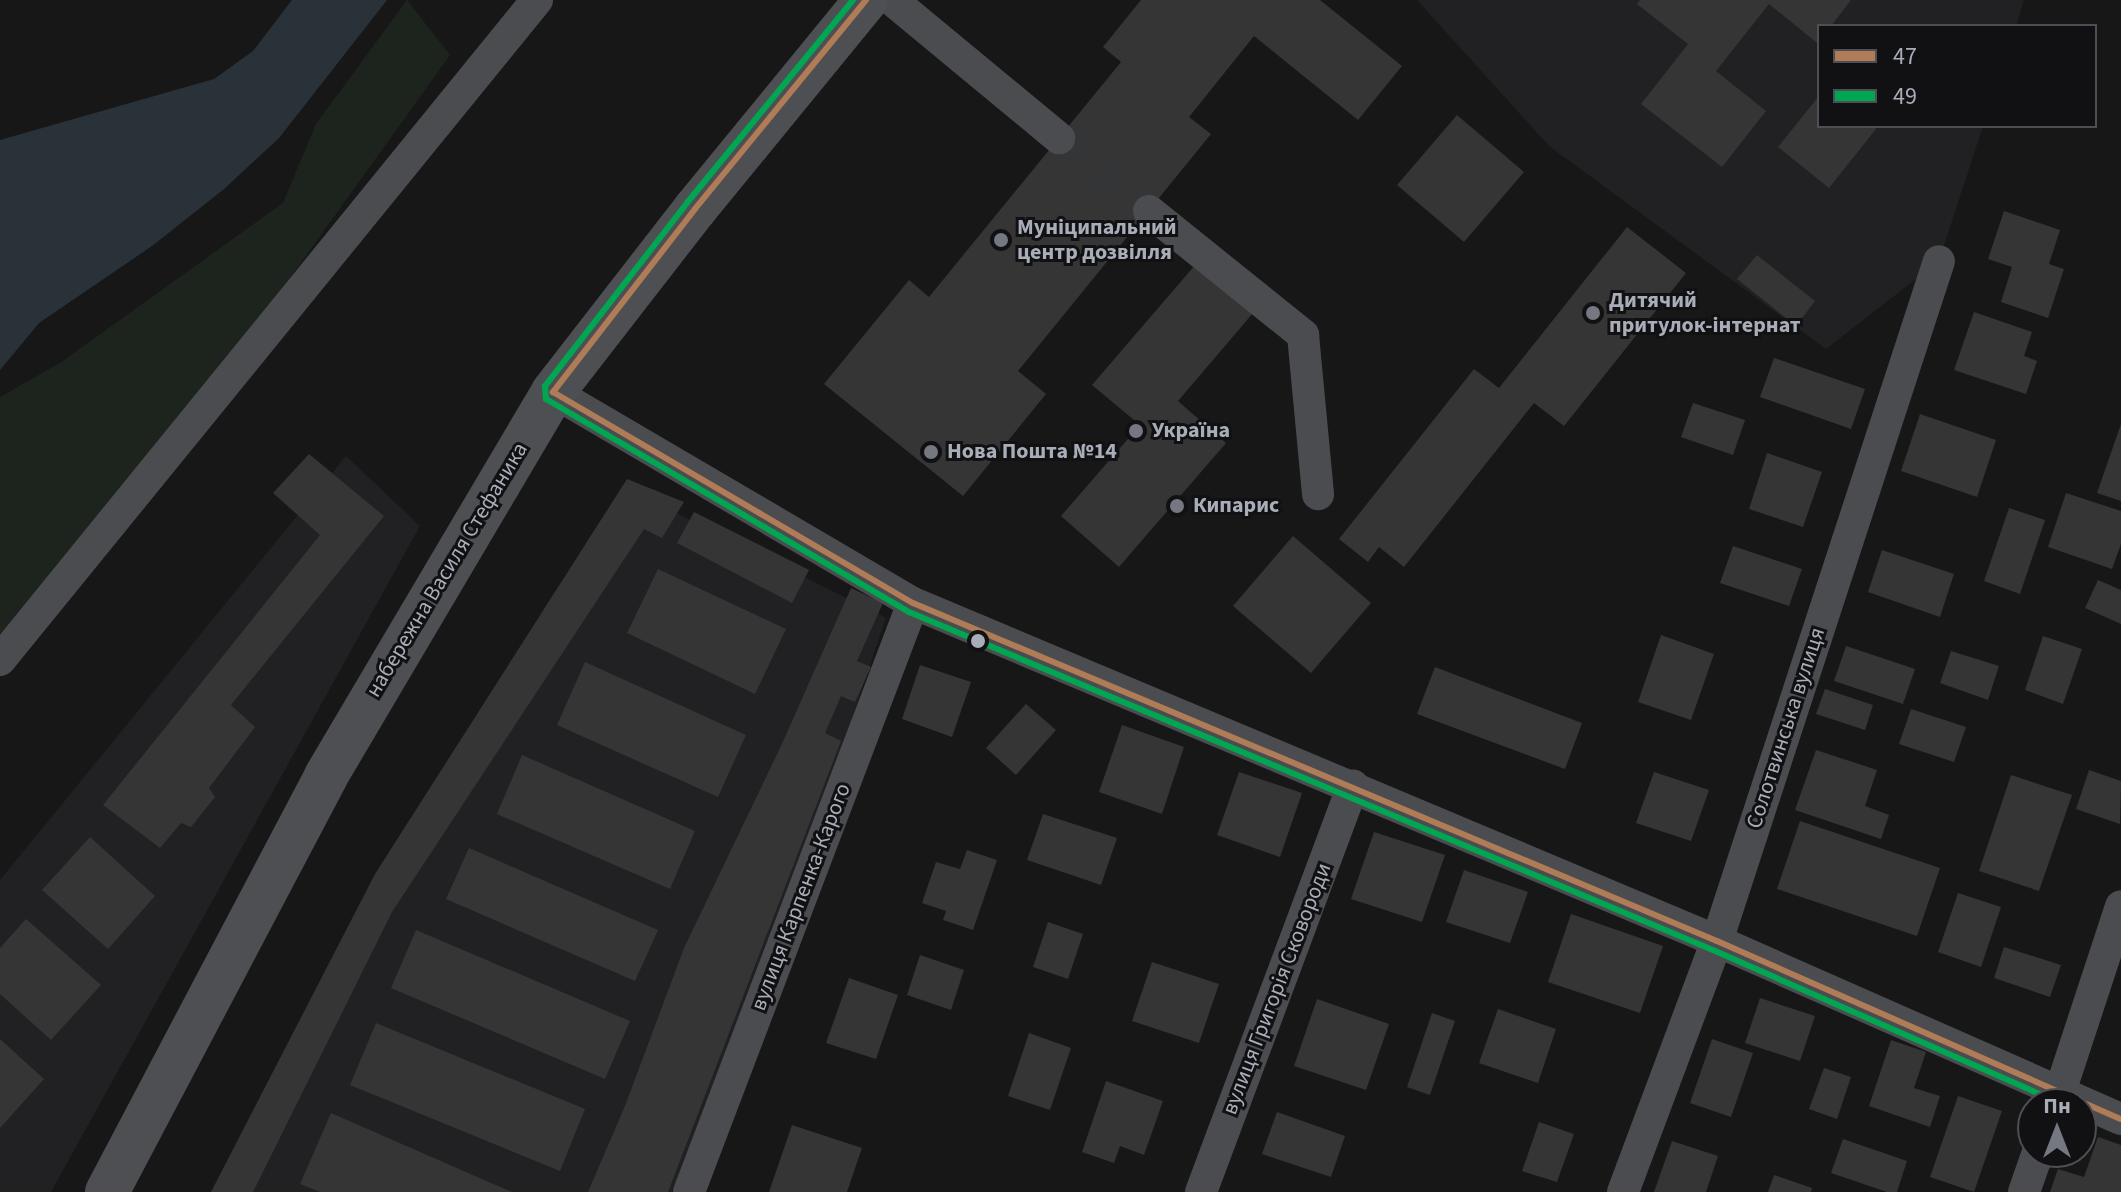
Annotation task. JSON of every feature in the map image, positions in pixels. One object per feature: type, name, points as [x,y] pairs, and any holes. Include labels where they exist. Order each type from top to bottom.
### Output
[{"type":"main road","name":"набережна Василя Стефаника","points":[[107,1192],[326,776],[553,392],[695,209],[866,0]]},
{"type":"street","points":[[0,660],[537,0]]},
{"type":"street","points":[[892,0],[1059,138]]},
{"type":"street","points":[[1149,211],[1303,335],[1318,494]]},
{"type":"street","name":"Солотвинська вулиця","points":[[1623,1192],[1717,941],[1939,261]]},
{"type":"street","points":[[553,392],[913,603],[1717,941],[2036,1088]]},
{"type":"street","name":"вулиця Карпенка-Карого","points":[[689,1192],[913,603]]},
{"type":"street","name":"вулиця Григорія Сковороди","points":[[1201,1192],[1353,786]]},
{"type":"street","points":[[2061,1088],[2121,906]]},
{"type":"street","points":[[2097,1111],[2121,1119]]},
{"type":"street","points":[[2024,1192],[2032,1168]]},
{"type":"shaded area","points":[[292,0],[387,0],[279,138],[224,189],[152,246],[39,323],[0,370],[0,140],[214,79],[253,51]]},
{"type":"shaded area","points":[[407,0],[450,55],[257,324],[0,643],[0,397],[60,363],[283,203],[316,124]]},
{"type":"shaded area","points":[[1417,0],[2024,0],[2017,24],[1817,24],[1817,128],[1982,128],[1939,261],[1826,349],[1549,146]]},
{"type":"shaded area","points":[[346,456],[420,526],[51,1192],[0,1192],[0,880]]},
{"type":"shaded area","points":[[624,487],[886,618],[826,795],[672,1192],[212,1192]]},
{"type":"building","points":[[1141,0],[1320,0],[1402,66],[1358,120],[1254,36],[1189,117],[1211,134],[1018,371],[1046,394],[963,496],[824,384],[909,280],[929,297],[1121,62],[1103,47]]},
{"type":"building","points":[[1640,0],[1851,0],[1833,24],[1817,24],[1817,43],[1769,4],[1716,71],[1766,111],[1722,167],[1641,104],[1688,44],[1637,4]]},
{"type":"building","points":[[1817,98],[1817,128],[1876,129],[1829,188],[1778,147]]},
{"type":"building","points":[[1457,115],[1524,172],[1464,242],[1397,185]]},
{"type":"building","points":[[2004,211],[2060,230],[2049,264],[2064,269],[2048,318],[2001,302],[2012,267],[1988,259]]},
{"type":"building","points":[[1627,227],[1686,273],[1564,426],[1534,403],[1404,567],[1379,547],[1368,562],[1339,539],[1474,369],[1499,388]]},
{"type":"building","points":[[1757,255],[1815,301],[1796,326],[1737,279]]},
{"type":"building","points":[[1202,257],[1259,306],[1178,401],[1226,443],[1119,567],[1061,516],[1140,425],[1092,385]]},
{"type":"building","points":[[1974,312],[2032,332],[2024,356],[2037,361],[2026,394],[1954,370]]},
{"type":"building","points":[[1774,358],[1865,389],[1851,429],[1760,397]]},
{"type":"building","points":[[1693,403],[1745,420],[1733,455],[1681,437]]},
{"type":"building","points":[[1920,414],[1996,440],[1977,497],[1901,471]]},
{"type":"building","points":[[2121,424],[2121,501],[2097,493]]},
{"type":"building","points":[[1767,453],[1822,472],[1803,527],[1749,509]]},
{"type":"building","points":[[309,454],[384,516],[231,705],[255,727],[209,788],[215,797],[191,827],[181,823],[160,848],[103,805],[320,535],[273,493]]},
{"type":"building","points":[[627,479],[684,502],[662,538],[644,529],[392,912],[253,1192],[211,1192],[375,874]]},
{"type":"building","points":[[2066,493],[2121,511],[2121,544],[2112,569],[2048,547]]},
{"type":"building","points":[[2009,508],[2045,520],[2020,594],[1984,581]]},
{"type":"building","points":[[694,512],[809,570],[792,603],[677,543]]},
{"type":"building","points":[[1293,536],[1371,603],[1311,673],[1233,606]]},
{"type":"building","points":[[1733,546],[1802,569],[1789,606],[1720,583]]},
{"type":"building","points":[[1882,550],[1954,574],[1940,617],[1868,592]]},
{"type":"building","points":[[658,569],[786,629],[755,694],[627,633]]},
{"type":"building","points":[[2098,580],[2121,590],[2121,624],[2085,608]]},
{"type":"building","points":[[851,588],[883,603],[857,661],[871,667],[855,702],[841,696],[825,733],[841,741],[668,1192],[588,1192],[625,1106],[684,948],[781,746]]},
{"type":"building","points":[[1661,635],[1714,654],[1691,720],[1638,702]]},
{"type":"building","points":[[2043,636],[2082,649],[2063,704],[2025,690]]},
{"type":"building","points":[[1846,646],[1915,669],[1903,704],[1834,681]]},
{"type":"building","points":[[1951,651],[1999,666],[1988,700],[1940,683]]},
{"type":"building","points":[[585,662],[746,735],[718,797],[557,725]]},
{"type":"building","points":[[920,665],[971,682],[952,737],[902,719]]},
{"type":"building","points":[[1435,667],[1582,723],[1565,769],[1417,714]]},
{"type":"building","points":[[1825,689],[1873,705],[1865,730],[1816,714]]},
{"type":"building","points":[[1026,704],[1056,730],[1016,775],[986,748]]},
{"type":"building","points":[[1911,709],[1966,727],[1954,762],[1899,744]]},
{"type":"building","points":[[1122,725],[1184,747],[1162,814],[1099,792]]},
{"type":"building","points":[[1816,750],[1877,770],[1865,806],[1889,815],[1881,839],[1795,810]]},
{"type":"building","points":[[522,755],[695,831],[670,889],[497,814]]},
{"type":"building","points":[[2089,770],[2121,781],[2120,824],[2076,809]]},
{"type":"building","points":[[1239,772],[1302,793],[1280,857],[1217,835]]},
{"type":"building","points":[[1654,772],[1709,790],[1691,841],[1636,823]]},
{"type":"building","points":[[2011,775],[2072,795],[2039,891],[1979,871]]},
{"type":"building","points":[[1043,814],[1117,838],[1101,885],[1027,860]]},
{"type":"building","points":[[1800,821],[1940,868],[1917,936],[1777,889]]},
{"type":"building","points":[[1374,832],[1445,855],[1422,922],[1351,899]]},
{"type":"building","points":[[90,837],[155,896],[108,949],[42,890]]},
{"type":"building","points":[[469,848],[658,930],[635,981],[446,899]]},
{"type":"building","points":[[967,850],[997,860],[973,930],[943,920],[946,911],[922,903],[936,862],[960,869]]},
{"type":"building","points":[[1464,870],[1528,892],[1510,943],[1446,922]]},
{"type":"building","points":[[1958,893],[2001,907],[1981,967],[1938,952]]},
{"type":"building","points":[[1571,914],[1663,946],[1640,1013],[1548,982]]},
{"type":"building","points":[[26,919],[101,985],[51,1040],[0,994],[0,948]]},
{"type":"building","points":[[1048,922],[1083,934],[1068,979],[1033,967]]},
{"type":"building","points":[[416,930],[630,1021],[605,1079],[391,988]]},
{"type":"building","points":[[2004,947],[2061,965],[2050,997],[1994,978]]},
{"type":"building","points":[[920,955],[964,970],[951,1010],[907,995]]},
{"type":"building","points":[[1152,962],[1219,984],[1199,1043],[1132,1021]]},
{"type":"building","points":[[849,978],[898,995],[876,1059],[826,1043]]},
{"type":"building","points":[[1760,998],[1815,1016],[1800,1061],[1745,1043]]},
{"type":"building","points":[[1317,999],[1389,1024],[1366,1090],[1294,1066]]},
{"type":"building","points":[[1498,1009],[1556,1029],[1538,1083],[1479,1063]]},
{"type":"building","points":[[1432,1013],[1455,1021],[1430,1095],[1407,1087]]},
{"type":"building","points":[[376,1023],[585,1109],[560,1171],[350,1085]]},
{"type":"building","points":[[1029,1033],[1071,1048],[1050,1110],[1008,1096]]},
{"type":"building","points":[[0,1039],[44,1079],[0,1128]]},
{"type":"building","points":[[1712,1039],[1753,1053],[1731,1117],[1690,1103]]},
{"type":"building","points":[[1891,1040],[1926,1052],[1914,1088],[1940,1096],[1930,1127],[1869,1106]]},
{"type":"building","points":[[1824,1068],[1851,1077],[1837,1119],[1809,1109]]},
{"type":"building","points":[[1106,1081],[1163,1101],[1144,1155],[1120,1146],[1114,1163],[1082,1152]]},
{"type":"building","points":[[1958,1096],[2002,1111],[1974,1192],[1930,1177]]},
{"type":"building","points":[[1277,1112],[1345,1136],[1331,1177],[1262,1154]]},
{"type":"building","points":[[331,1113],[512,1192],[320,1192],[300,1184]]},
{"type":"building","points":[[1539,1122],[1574,1134],[1557,1182],[1522,1171]]},
{"type":"building","points":[[792,1125],[862,1148],[847,1192],[769,1192]]},
{"type":"building","points":[[2098,1137],[2121,1145],[2121,1192],[2050,1192],[2058,1169],[2084,1177],[2087,1168],[2097,1168]]},
{"type":"building","points":[[1843,1139],[1907,1161],[1897,1192],[1887,1192],[1831,1173]]},
{"type":"building","points":[[1672,1141],[1718,1156],[1706,1192],[1654,1192]]},
{"type":"building","points":[[1774,1175],[1812,1188],[1811,1192],[1768,1192]]},
{"type":"tunnel","points":[[1059,138],[1149,211]]},
{"type":"transit line","name":"49","points":[[853,0],[687,203],[545,386],[546,399],[909,612],[1713,950],[2026,1088]]},
{"type":"transit line","name":"47","points":[[866,0],[695,209],[553,392],[913,603],[1717,941],[2121,1119]]},
{"type":"place","name":"Муніципальний центр дозвілля","points":[[1001,240]]},
{"type":"place","name":"Дитячий притулок-інтернат","points":[[1593,313]]},
{"type":"place","name":"Україна","points":[[1136,431]]},
{"type":"place","name":"Нова Пошта №14","points":[[931,452]]},
{"type":"place","name":"Кипарис","points":[[1177,506]]}]
